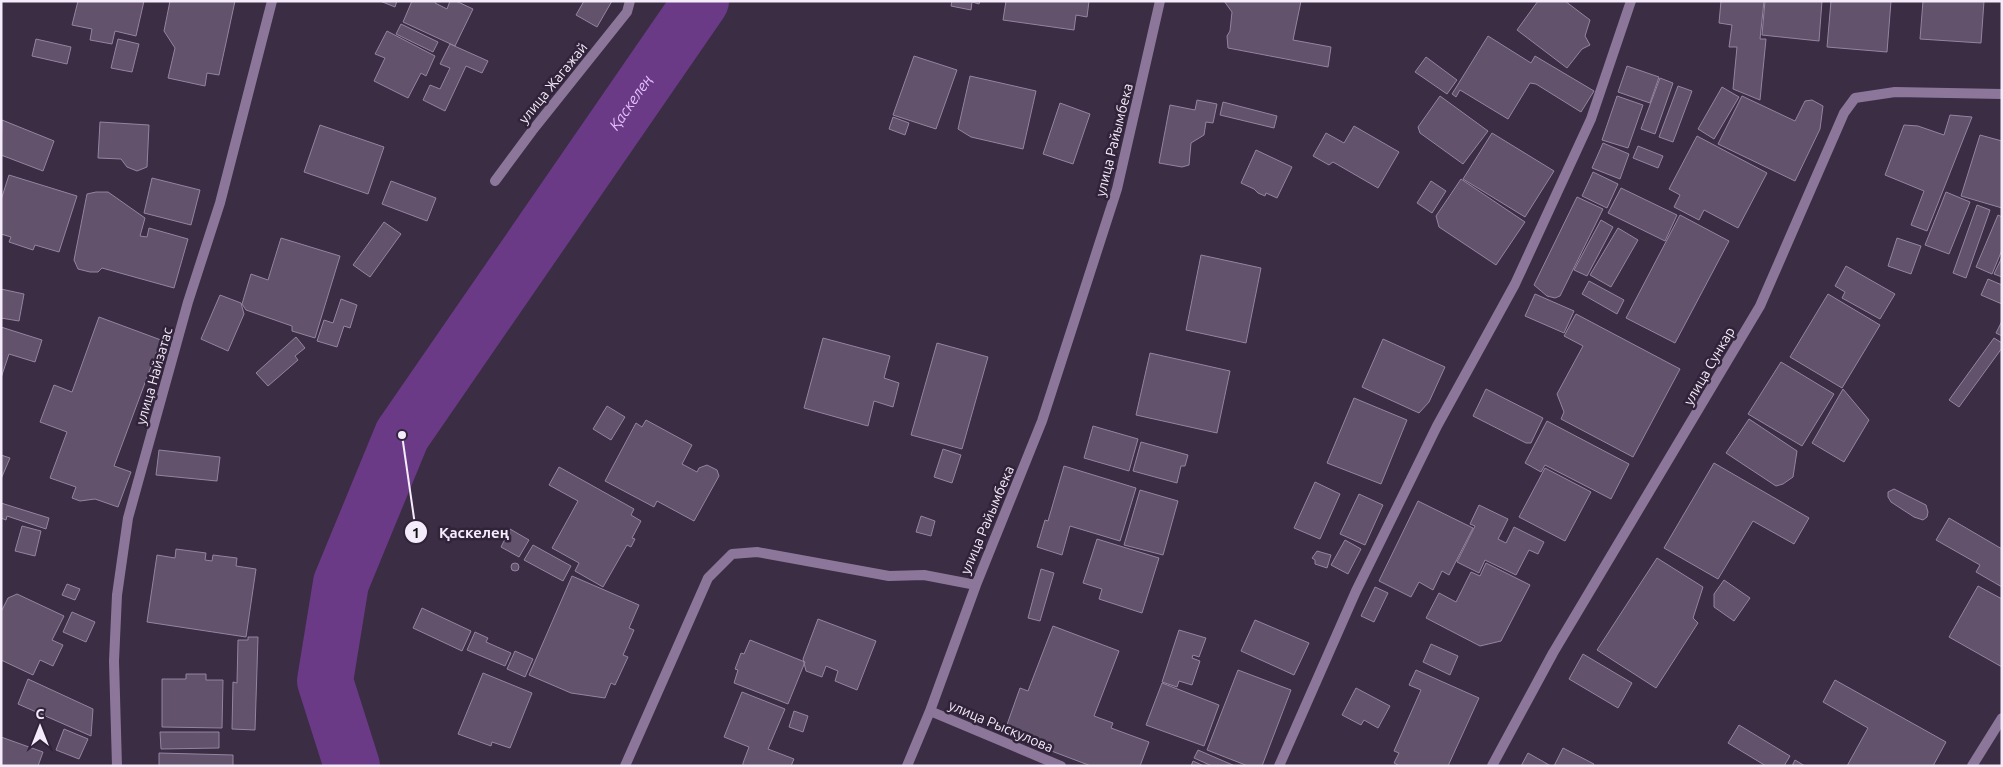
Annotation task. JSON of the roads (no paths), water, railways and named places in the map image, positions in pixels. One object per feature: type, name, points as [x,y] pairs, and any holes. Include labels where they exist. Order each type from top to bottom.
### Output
[{"type":"street","name":"улица Найзатас","points":[[117,766],[114,661],[117,595],[128,518],[188,302],[220,203],[272,1]]},
{"type":"street","name":"улица Жагажай","points":[[495,181],[532,130],[627,12],[630,1]]},
{"type":"street","name":"улица Райымбека","points":[[625,766],[708,578],[732,554],[757,552],[889,576],[924,575],[976,585],[1042,421],[1117,189],[1160,1]]},
{"type":"street","points":[[1279,766],[1356,591],[1437,426],[1515,284],[1587,128],[1631,1]]},
{"type":"street","name":"улица Сункар","points":[[1492,766],[1553,653],[1760,306],[1844,113],[1855,98],[1895,92],[2002,94]]},
{"type":"street","name":"улица Рыскулова","points":[[907,766],[930,711],[976,585]]},
{"type":"street","name":"улица Рыскулова","points":[[930,711],[1061,766]]},
{"type":"street","points":[[1972,766],[2002,718]]},
{"type":"waterway","name":"Қаскелең","points":[[352,766],[325,681],[341,583],[402,435],[701,1]]},
{"type":"place","name":"Қаскелең","points":[[402,435]]}]
